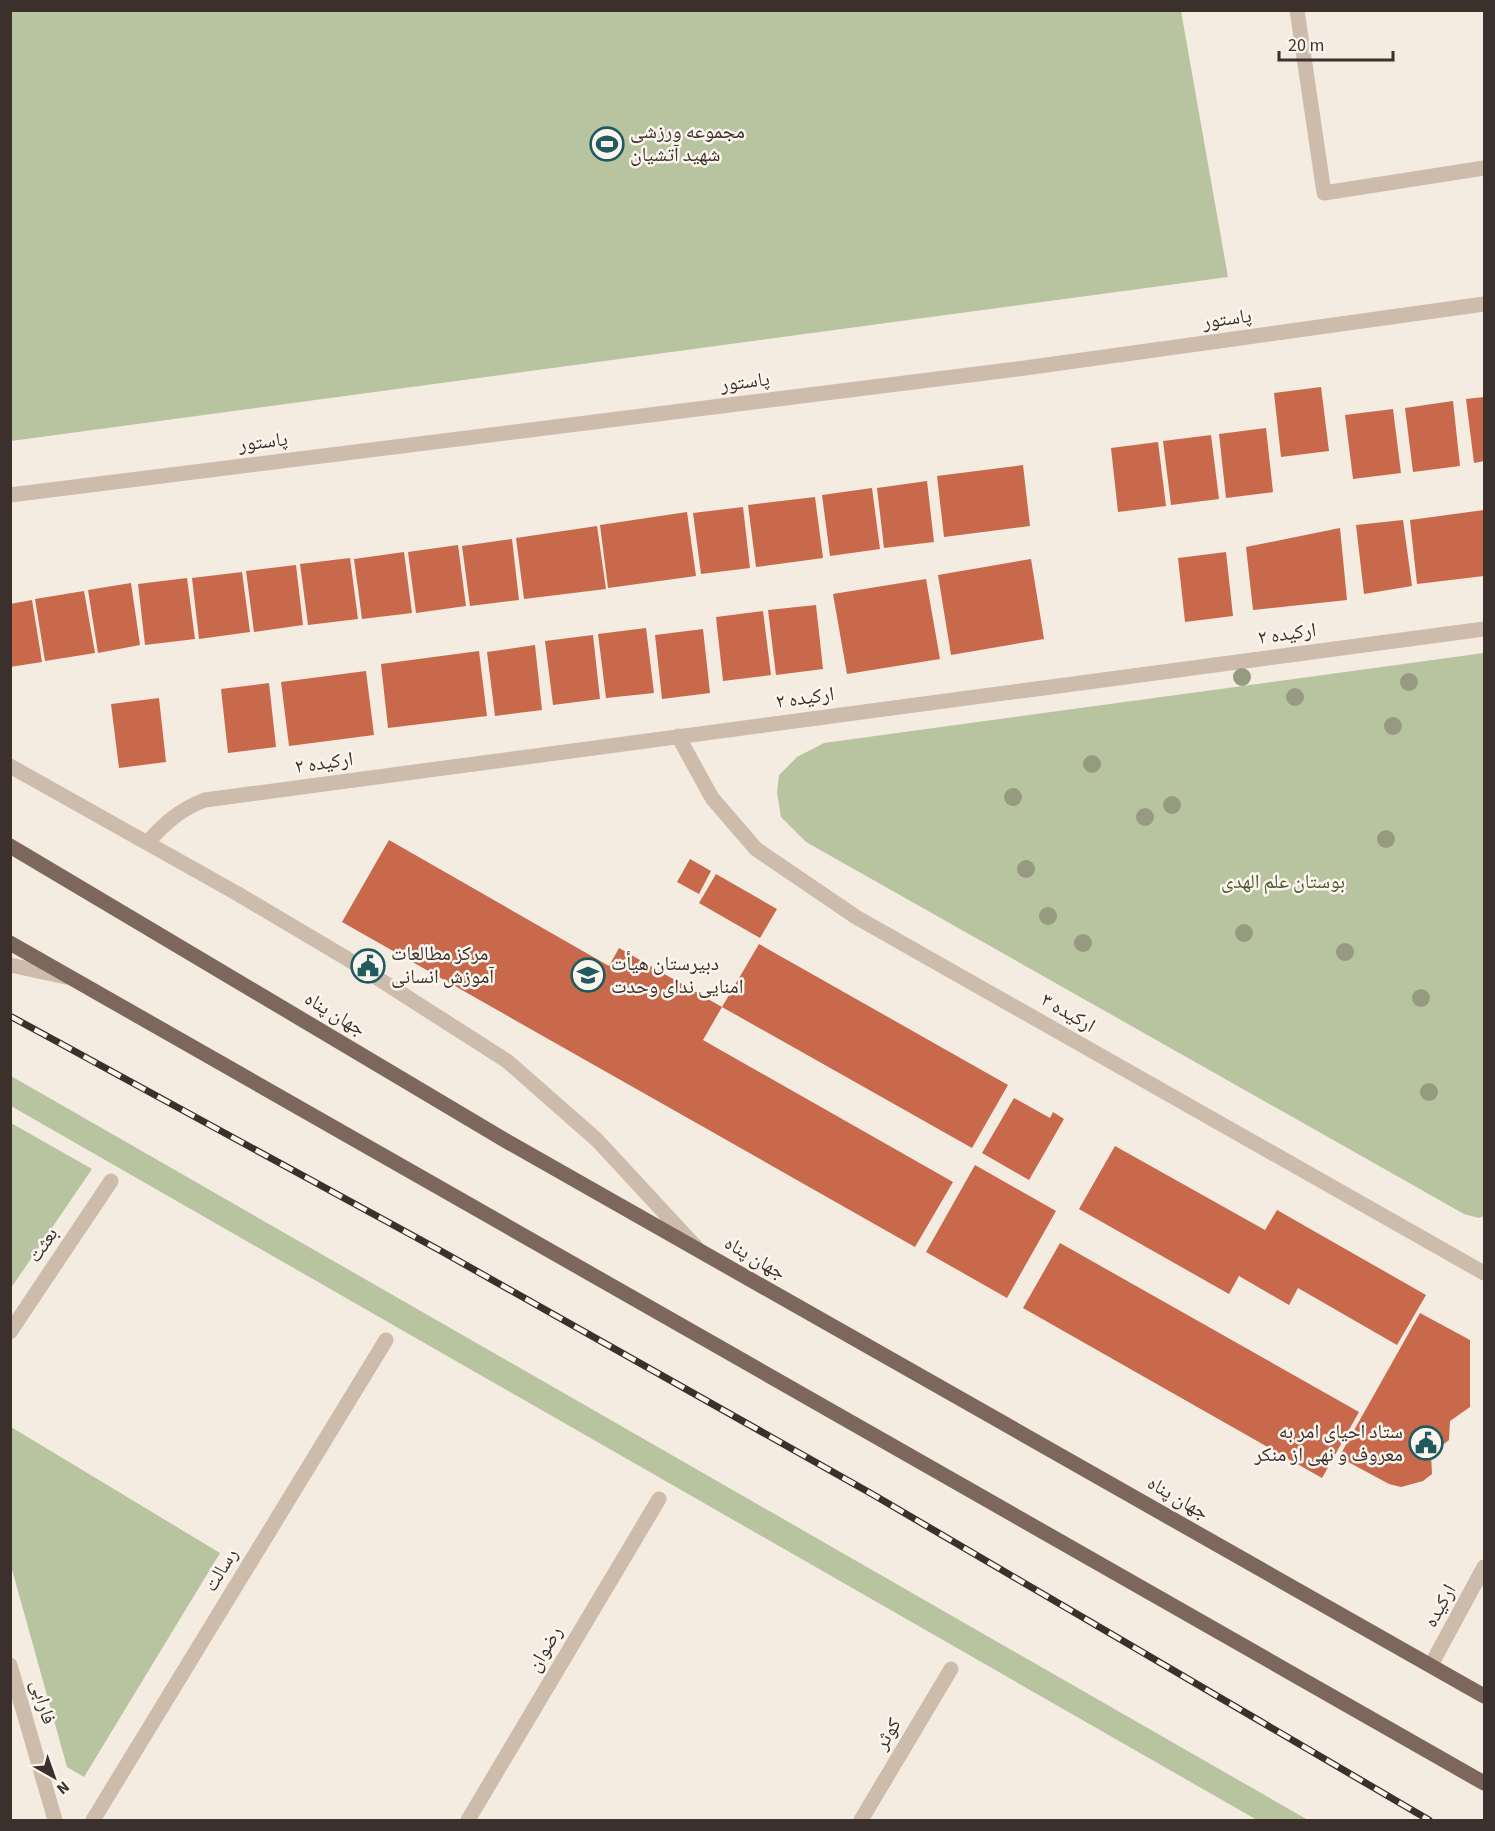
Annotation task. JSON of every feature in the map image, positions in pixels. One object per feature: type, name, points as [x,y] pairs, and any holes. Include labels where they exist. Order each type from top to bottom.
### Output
[{"type":"main road","name":"جهان پناه","points":[[10,846],[508,1142],[1485,1696]]},
{"type":"main road","points":[[10,943],[1485,1783]]},
{"type":"street","points":[[1298,10],[1324,193],[1485,168]]},
{"type":"street","name":"پاستور","points":[[10,495],[1025,368],[1485,304]]},
{"type":"street","name":"ارکیده ۲","points":[[147,843],[170,819],[187,806],[205,800],[1485,629]]},
{"type":"street","name":"ارکیده ۳","points":[[678,736],[711,798],[756,849],[856,917],[1485,1273]]},
{"type":"street","points":[[10,766],[346,958],[507,1060],[597,1140],[698,1249]]},
{"type":"street","points":[[10,965],[70,978]]},
{"type":"street","name":"بعثت","points":[[10,1332],[111,1181]]},
{"type":"street","name":"رسالت","points":[[93,1821],[386,1340]]},
{"type":"street","name":"رضوان","points":[[468,1821],[659,1499]]},
{"type":"street","name":"ارکیده","points":[[1431,1665],[1485,1567]]},
{"type":"street","name":"فارابی","points":[[10,1665],[54,1820]]},
{"type":"street","name":"کوثر","points":[[861,1821],[951,1669]]},
{"type":"green space","name":"مجموعه ورزشی شهید آتشیان","points":[[10,11],[1181,11],[1228,277],[11,441]]},
{"type":"green space","name":"بوستان علم الهدی","points":[[1484,653],[1484,1216],[1479,1218],[1464,1214],[806,842],[781,817],[777,793],[779,775],[797,757],[824,743]]},
{"type":"green space","points":[[11,1076],[1308,1820],[1257,1820],[11,1106]]},
{"type":"green space","points":[[11,1123],[92,1169],[11,1288]]},
{"type":"green space","points":[[11,1427],[220,1553],[84,1777],[67,1767],[11,1566]]},
{"type":"building","points":[[1321,387],[1329,451],[1281,457],[1274,393]]},
{"type":"building","points":[[1484,397],[1484,461],[1474,463],[1466,399]]},
{"type":"building","points":[[1453,401],[1460,466],[1413,472],[1405,408]]},
{"type":"building","points":[[1393,409],[1401,473],[1353,479],[1345,415]]},
{"type":"building","points":[[1266,428],[1273,492],[1226,498],[1219,434]]},
{"type":"building","points":[[1211,435],[1219,499],[1171,505],[1163,441]]},
{"type":"building","points":[[1158,442],[1166,506],[1118,512],[1111,448]]},
{"type":"building","points":[[1023,465],[1030,526],[944,537],[937,476]]},
{"type":"building","points":[[927,481],[934,542],[884,548],[877,488]]},
{"type":"building","points":[[872,488],[880,549],[830,556],[822,495]]},
{"type":"building","points":[[815,497],[823,558],[756,567],[748,505]]},
{"type":"building","points":[[743,507],[750,568],[701,574],[693,513]]},
{"type":"building","points":[[1484,510],[1484,576],[1417,584],[1410,520]]},
{"type":"building","points":[[687,512],[696,576],[608,588],[600,525]]},
{"type":"building","points":[[1403,520],[1412,586],[1364,594],[1356,525]]},
{"type":"building","points":[[597,526],[606,589],[524,599],[516,538]]},
{"type":"building","points":[[1340,528],[1347,600],[1253,610],[1246,547]]},
{"type":"building","points":[[512,539],[519,600],[470,606],[462,546]]},
{"type":"building","points":[[458,545],[466,606],[416,613],[408,552]]},
{"type":"building","points":[[404,552],[412,613],[362,619],[354,559]]},
{"type":"building","points":[[1226,552],[1233,616],[1185,622],[1178,558]]},
{"type":"building","points":[[350,558],[358,619],[308,625],[300,564]]},
{"type":"building","points":[[1031,559],[1044,639],[951,655],[938,575]]},
{"type":"building","points":[[296,565],[303,625],[254,632],[246,571]]},
{"type":"building","points":[[242,572],[250,632],[199,639],[192,578]]},
{"type":"building","points":[[187,578],[195,639],[145,645],[138,584]]},
{"type":"building","points":[[926,579],[940,659],[847,674],[833,594]]},
{"type":"building","points":[[131,583],[140,645],[98,653],[88,590]]},
{"type":"building","points":[[84,591],[95,653],[45,661],[35,599]]},
{"type":"building","points":[[32,600],[42,662],[10,667],[10,604]]},
{"type":"building","points":[[816,605],[823,669],[776,675],[768,610]]},
{"type":"building","points":[[763,611],[771,675],[723,681],[716,617]]},
{"type":"building","points":[[646,628],[654,693],[606,698],[598,634]]},
{"type":"building","points":[[703,629],[710,693],[662,699],[655,635]]},
{"type":"building","points":[[593,635],[600,699],[553,705],[545,641]]},
{"type":"building","points":[[535,645],[542,710],[495,716],[487,652]]},
{"type":"building","points":[[479,651],[487,716],[388,728],[381,664]]},
{"type":"building","points":[[366,671],[374,735],[289,746],[281,682]]},
{"type":"building","points":[[269,683],[276,747],[228,753],[221,689]]},
{"type":"building","points":[[159,698],[166,762],[119,768],[111,704]]},
{"type":"building","points":[[389,840],[609,966],[619,948],[722,1007],[703,1040],[953,1182],[915,1247],[342,922]]},
{"type":"building","points":[[690,859],[711,871],[699,894],[677,882]]},
{"type":"building","points":[[716,874],[777,909],[760,938],[699,903]]},
{"type":"building","points":[[759,944],[1008,1085],[972,1148],[722,1007]]},
{"type":"building","points":[[1014,1098],[1050,1118],[1053,1112],[1064,1119],[1029,1180],[982,1153]]},
{"type":"building","points":[[1115,1146],[1265,1230],[1277,1210],[1426,1295],[1397,1345],[1298,1288],[1289,1305],[1239,1276],[1229,1294],[1079,1209]]},
{"type":"building","points":[[975,1165],[1056,1211],[1007,1298],[926,1252]]},
{"type":"building","points":[[1060,1243],[1359,1412],[1322,1478],[1023,1308]]},
{"type":"building","points":[[1420,1313],[1470,1340],[1470,1407],[1450,1421],[1449,1440],[1431,1454],[1432,1474],[1423,1481],[1401,1487],[1389,1484],[1339,1457]]},
{"type":"railway","points":[[10,1016],[441,1251],[872,1494],[1429,1820]]},
{"type":"place","name":"مجموعه ورزشی شهید آتشیان","points":[[607,144]]},
{"type":"place","name":"مرکز مطالعات آموزش انسانی","points":[[368,966]]},
{"type":"place","name":"دبیرستان هیأت امنایی ندای وحدت","points":[[588,975]]},
{"type":"place","name":"ستاد احیای امر به معروف و نهی از منکر","points":[[1426,1443]]}]
